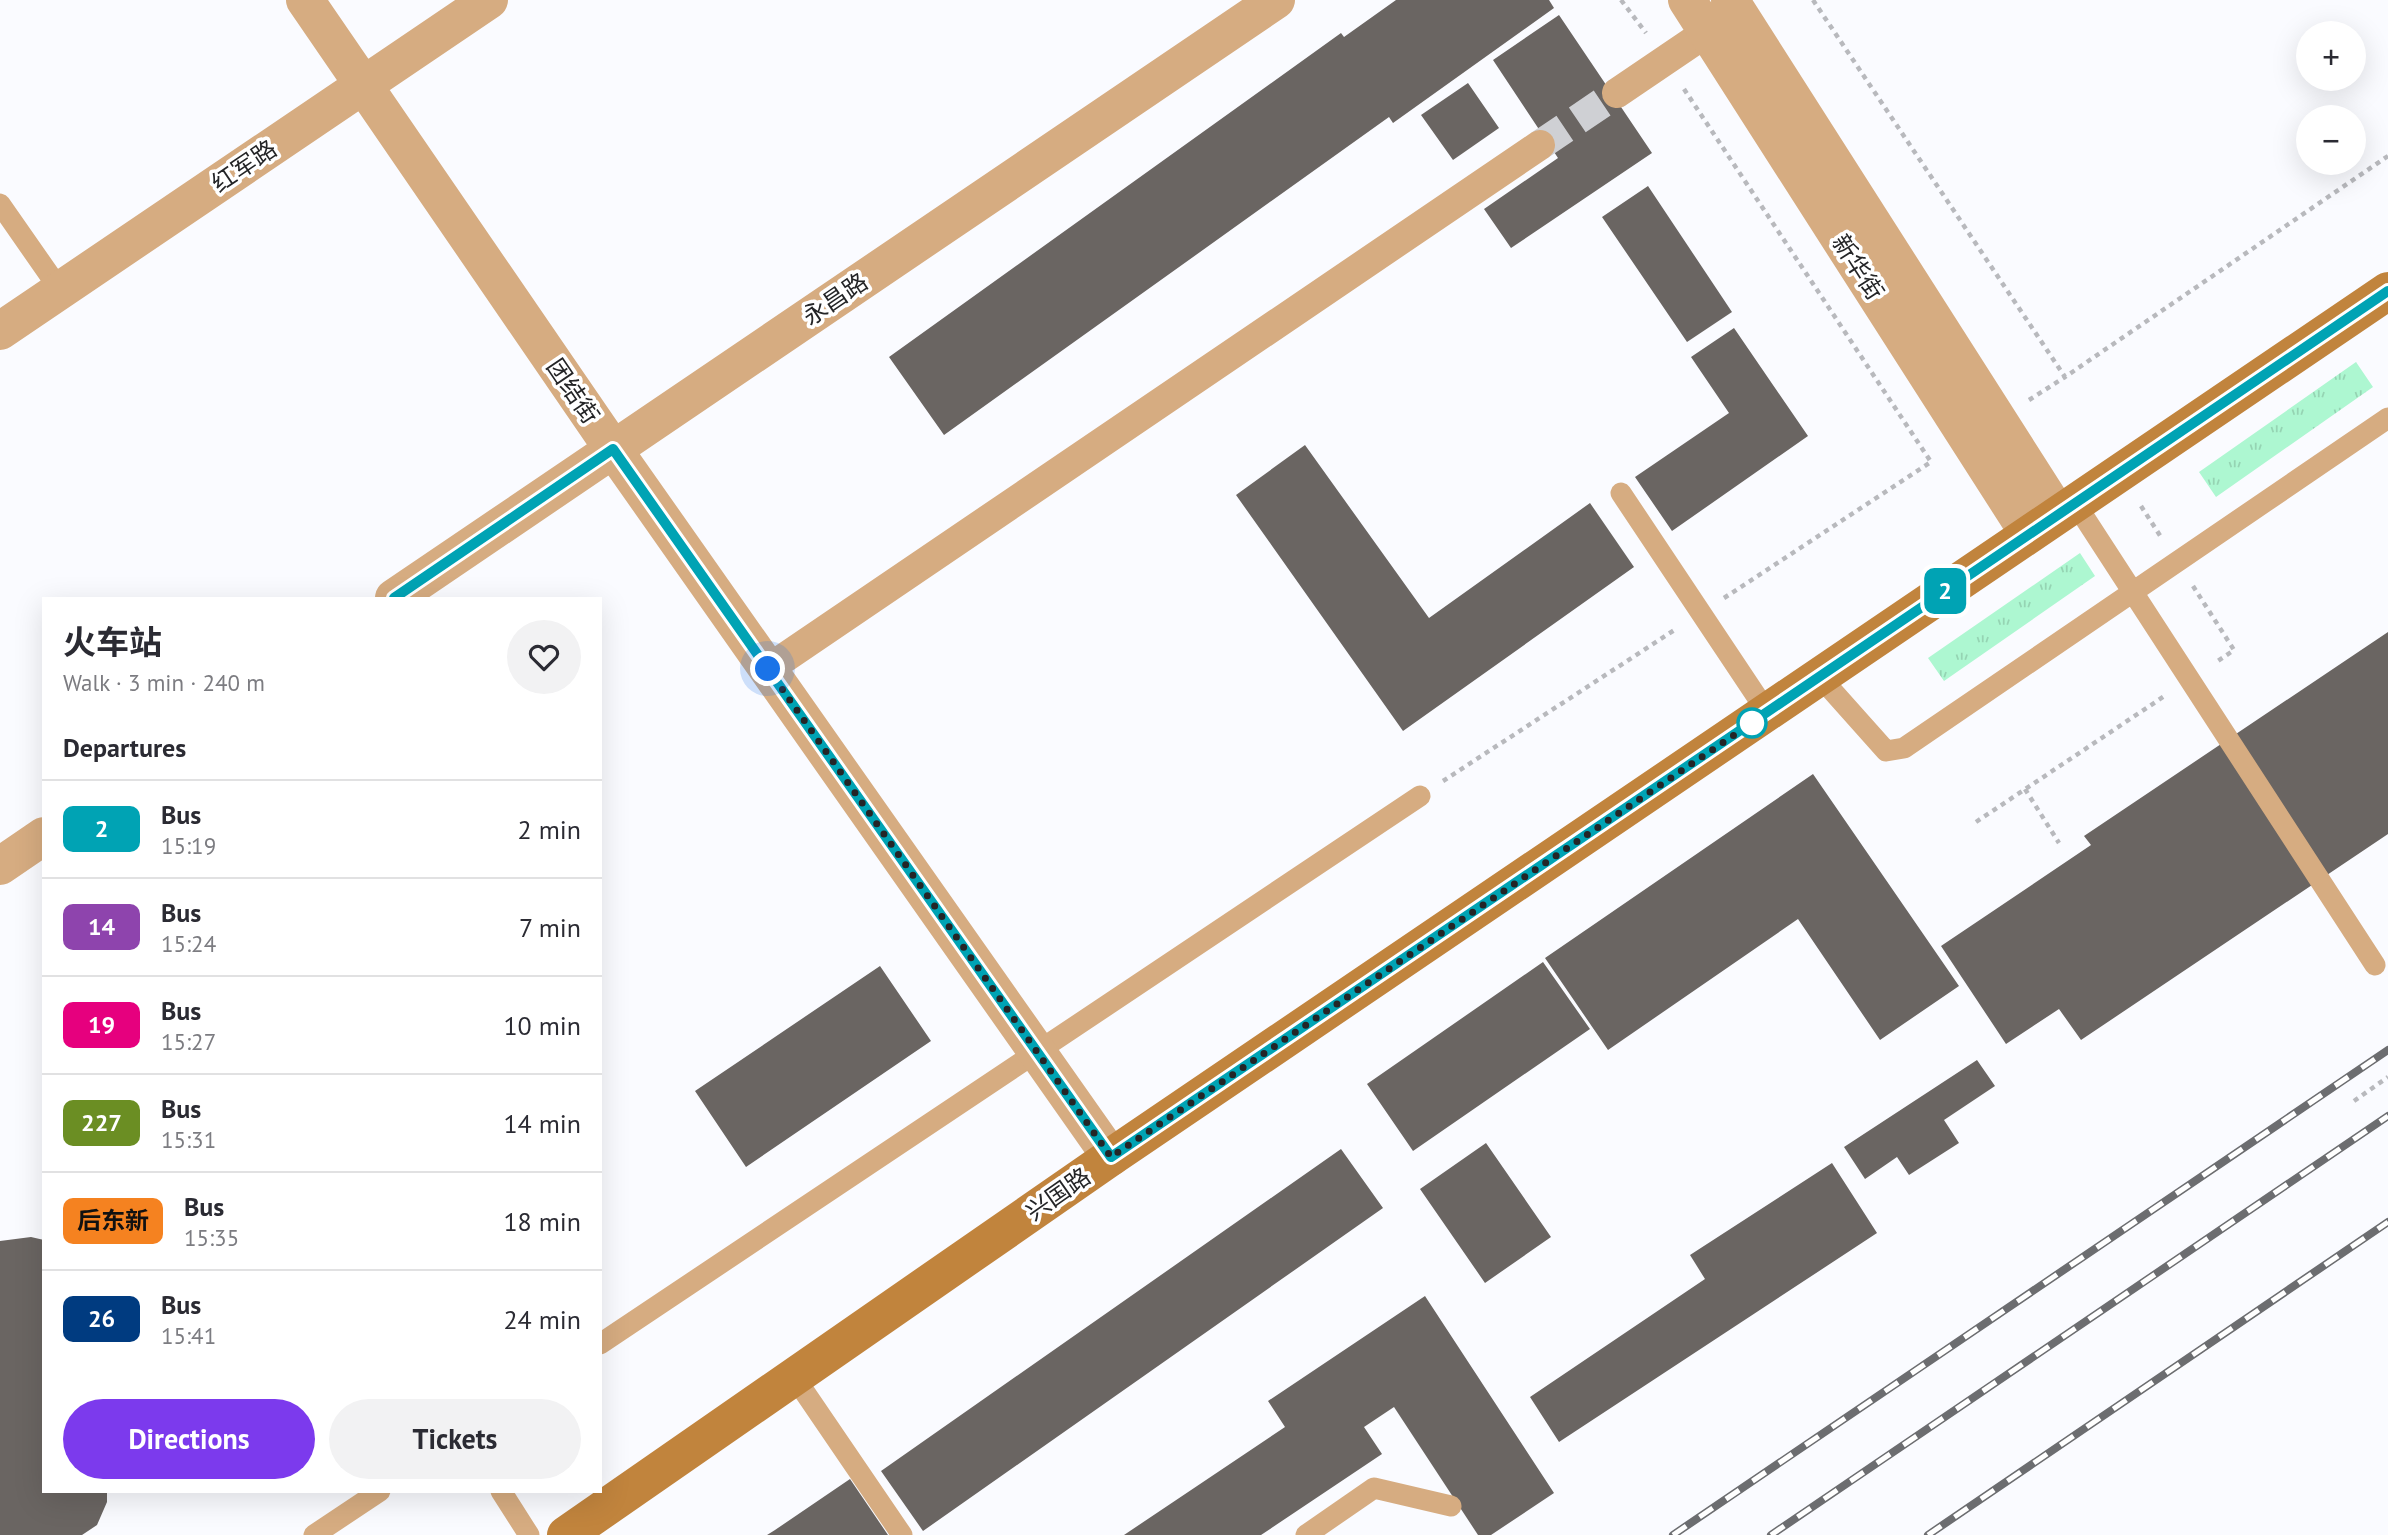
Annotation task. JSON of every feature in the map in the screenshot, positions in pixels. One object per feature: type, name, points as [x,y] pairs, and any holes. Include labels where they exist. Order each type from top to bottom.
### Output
[{"type":"main road","name":"兴国路","points":[[566,1535],[1111,1157],[2388,291]]},
{"type":"street","name":"团结街","points":[[305,0],[613,449],[1111,1157]]},
{"type":"street","name":"红军路","points":[[0,331],[489,0]]},
{"type":"street","name":"永昌路","points":[[395,597],[1276,0]]},
{"type":"street","name":"新华街","points":[[1687,0],[1707,32],[2054,517]]},
{"type":"street","name":"新华街","points":[[1730,0],[2054,517]]},
{"type":"street","points":[[1617,93],[1707,32]]},
{"type":"street","points":[[768,669],[1540,145]]},
{"type":"street","points":[[0,866],[42,837]]},
{"type":"lane","points":[[0,204],[60,290]]},
{"type":"lane","points":[[1820,677],[1886,751],[1905,748],[2388,418]]},
{"type":"lane","points":[[1621,493],[1767,712]]},
{"type":"lane","points":[[2054,517],[2190,679],[2375,965]]},
{"type":"lane","points":[[602,1343],[1420,796]]},
{"type":"lane","points":[[795,1378],[902,1535]]},
{"type":"lane","points":[[1306,1535],[1374,1488],[1451,1506]]},
{"type":"lane","points":[[313,1535],[377,1493]]},
{"type":"lane","points":[[502,1493],[529,1535]]},
{"type":"path","points":[[1814,0],[2064,377],[2388,156]]},
{"type":"path","points":[[1420,796],[1931,462]]},
{"type":"path","points":[[2135,497],[2164,540]]},
{"type":"path","points":[[1976,822],[2234,650],[2192,584]]},
{"type":"path","points":[[2025,789],[2059,843]]},
{"type":"path","points":[[2354,1101],[2388,1077]]},
{"type":"green space","points":[[2356,362],[2373,387],[2216,497],[2199,472]]},
{"type":"green space","points":[[2080,553],[2095,576],[1944,681],[1928,658]]},
{"type":"building","points":[[1396,0],[1549,0],[1554,8],[1393,123],[1389,117],[944,435],[889,357],[1341,33],[1344,37]]},
{"type":"building","points":[[1559,15],[1652,153],[1511,248],[1484,209],[1558,158],[1493,60]]},
{"type":"building","points":[[1468,83],[1499,128],[1453,160],[1421,115]]},
{"type":"building","points":[[1648,186],[1732,312],[1687,342],[1602,217]]},
{"type":"building","points":[[1734,328],[1808,436],[1672,531],[1635,477],[1729,413],[1691,357]]},
{"type":"building","points":[[1305,445],[1429,618],[1590,503],[1634,567],[1403,731],[1236,495]]},
{"type":"building","points":[[2388,632],[2388,834],[2081,1040],[2059,1009],[2006,1044],[1941,946],[2091,845],[2084,836]]},
{"type":"building","points":[[1813,774],[1959,986],[1880,1040],[1798,919],[1608,1050],[1545,958]]},
{"type":"building","points":[[1543,962],[1590,1029],[1413,1151],[1367,1084]]},
{"type":"building","points":[[880,966],[931,1041],[746,1167],[695,1091]]},
{"type":"building","points":[[1977,1060],[1995,1086],[1944,1120],[1959,1143],[1909,1175],[1897,1157],[1865,1179],[1844,1147]]},
{"type":"building","points":[[1486,1143],[1551,1237],[1485,1283],[1420,1189]]},
{"type":"building","points":[[1341,1149],[1383,1208],[923,1531],[881,1471]]},
{"type":"building","points":[[1832,1163],[1877,1233],[1559,1442],[1530,1397],[1705,1279],[1690,1255]]},
{"type":"building","points":[[31,1237],[42,1240],[42,1493],[107,1493],[107,1502],[97,1525],[82,1535],[0,1535],[0,1241]]},
{"type":"building","points":[[1425,1296],[1554,1493],[1491,1535],[1478,1535],[1394,1407],[1364,1427],[1382,1454],[1261,1535],[1124,1535],[1285,1427],[1268,1401]]},
{"type":"building","points":[[850,1479],[888,1535],[767,1535],[775,1530]]},
{"type":"tunnel","points":[[1540,145],[1617,93]]},
{"type":"railway","points":[[1673,1535],[2388,1050]]},
{"type":"railway","points":[[1771,1535],[2388,1116]]},
{"type":"railway","points":[[1928,1535],[2388,1222]]},
{"type":"bus line","name":"2","points":[[395,597],[613,449],[1111,1157],[2388,291]]},
{"type":"route","points":[[768,669],[1111,1157],[1752,723]]}]
